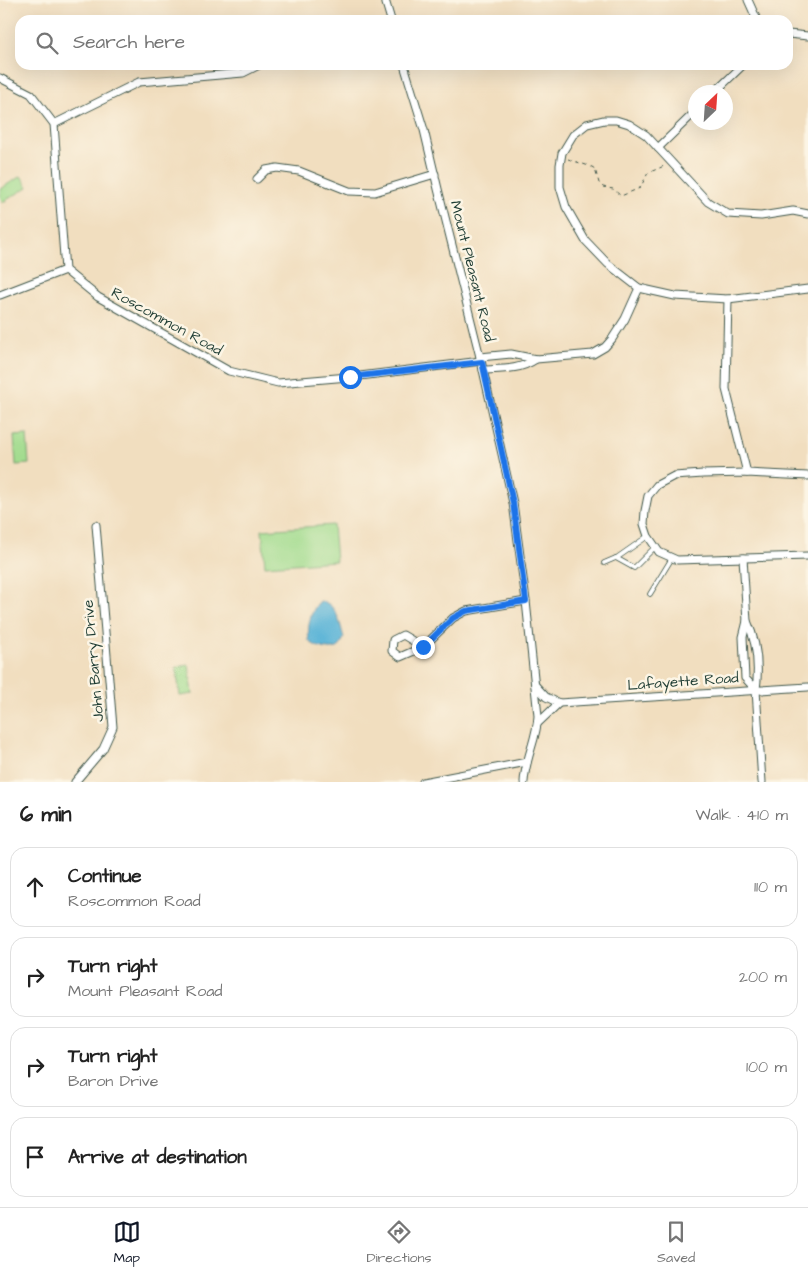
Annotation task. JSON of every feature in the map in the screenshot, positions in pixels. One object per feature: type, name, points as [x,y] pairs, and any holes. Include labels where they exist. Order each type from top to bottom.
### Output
[{"type":"street","points":[[385,0],[390,15]]},
{"type":"street","points":[[748,0],[755,15]]},
{"type":"street","points":[[793,34],[808,36]]},
{"type":"street","points":[[54,124],[139,82],[244,73],[249,70]]},
{"type":"street","name":"Mount Pleasant Road","points":[[405,70],[435,174],[481,359],[513,503],[526,601],[538,723],[527,762],[524,782]]},
{"type":"street","points":[[722,85],[738,70]]},
{"type":"street","points":[[0,78],[31,94],[54,124],[65,270],[0,295]]},
{"type":"street","points":[[658,148],[688,119]]},
{"type":"street","points":[[808,214],[793,211],[761,216],[728,214],[708,202],[646,135],[629,124],[616,120],[604,120],[586,124],[573,135],[561,158],[560,187],[566,207],[584,240],[608,264],[639,288],[675,296],[728,299],[808,290]]},
{"type":"street","points":[[257,179],[266,170],[276,168],[299,172],[349,191],[375,192],[435,174]]},
{"type":"street","name":"Roscommon Road","points":[[65,270],[98,297],[229,371],[278,383],[360,376],[511,354],[536,359]]},
{"type":"street","points":[[483,370],[518,368],[528,365],[536,359],[593,354],[605,348],[621,326],[639,288]]},
{"type":"street","points":[[728,299],[726,389],[747,473]]},
{"type":"street","points":[[808,476],[747,473],[674,476],[657,485],[648,496],[644,510],[644,524],[648,536],[660,552],[677,560],[808,556]]},
{"type":"street","name":"John Barry Drive","points":[[75,782],[103,749],[113,727],[96,525]]},
{"type":"street","points":[[742,558],[747,621],[754,637],[762,782]]},
{"type":"street","points":[[423,647],[453,618],[466,611],[526,601]]},
{"type":"street","points":[[747,621],[742,638],[746,678],[756,690]]},
{"type":"street","points":[[535,685],[546,697],[559,703],[538,723]]},
{"type":"street","name":"Lafayette Road","points":[[559,703],[808,687]]},
{"type":"street","points":[[423,782],[527,762]]},
{"type":"lane","points":[[604,563],[636,546],[648,536]]},
{"type":"lane","points":[[616,558],[634,568],[656,546]]},
{"type":"lane","points":[[650,594],[672,558]]},
{"type":"path","points":[[561,158],[592,167],[595,169],[599,183],[603,187],[613,190],[621,196],[640,188],[648,173],[655,171],[670,161]]},
{"type":"green space","points":[[21,176],[28,187],[3,202],[0,197],[0,189]]},
{"type":"green space","points":[[27,435],[29,464],[16,465],[14,436]]},
{"type":"green space","points":[[333,525],[336,561],[265,566],[262,530]]},
{"type":"green space","points":[[189,665],[193,694],[180,696],[176,667]]},
{"type":"water","points":[[320,601],[330,606],[337,615],[344,638],[337,648],[324,648],[309,641],[308,630],[310,620]]},
{"type":"route","points":[[350,377],[482,362],[513,503],[526,601],[466,611],[453,618],[423,647]]}]
